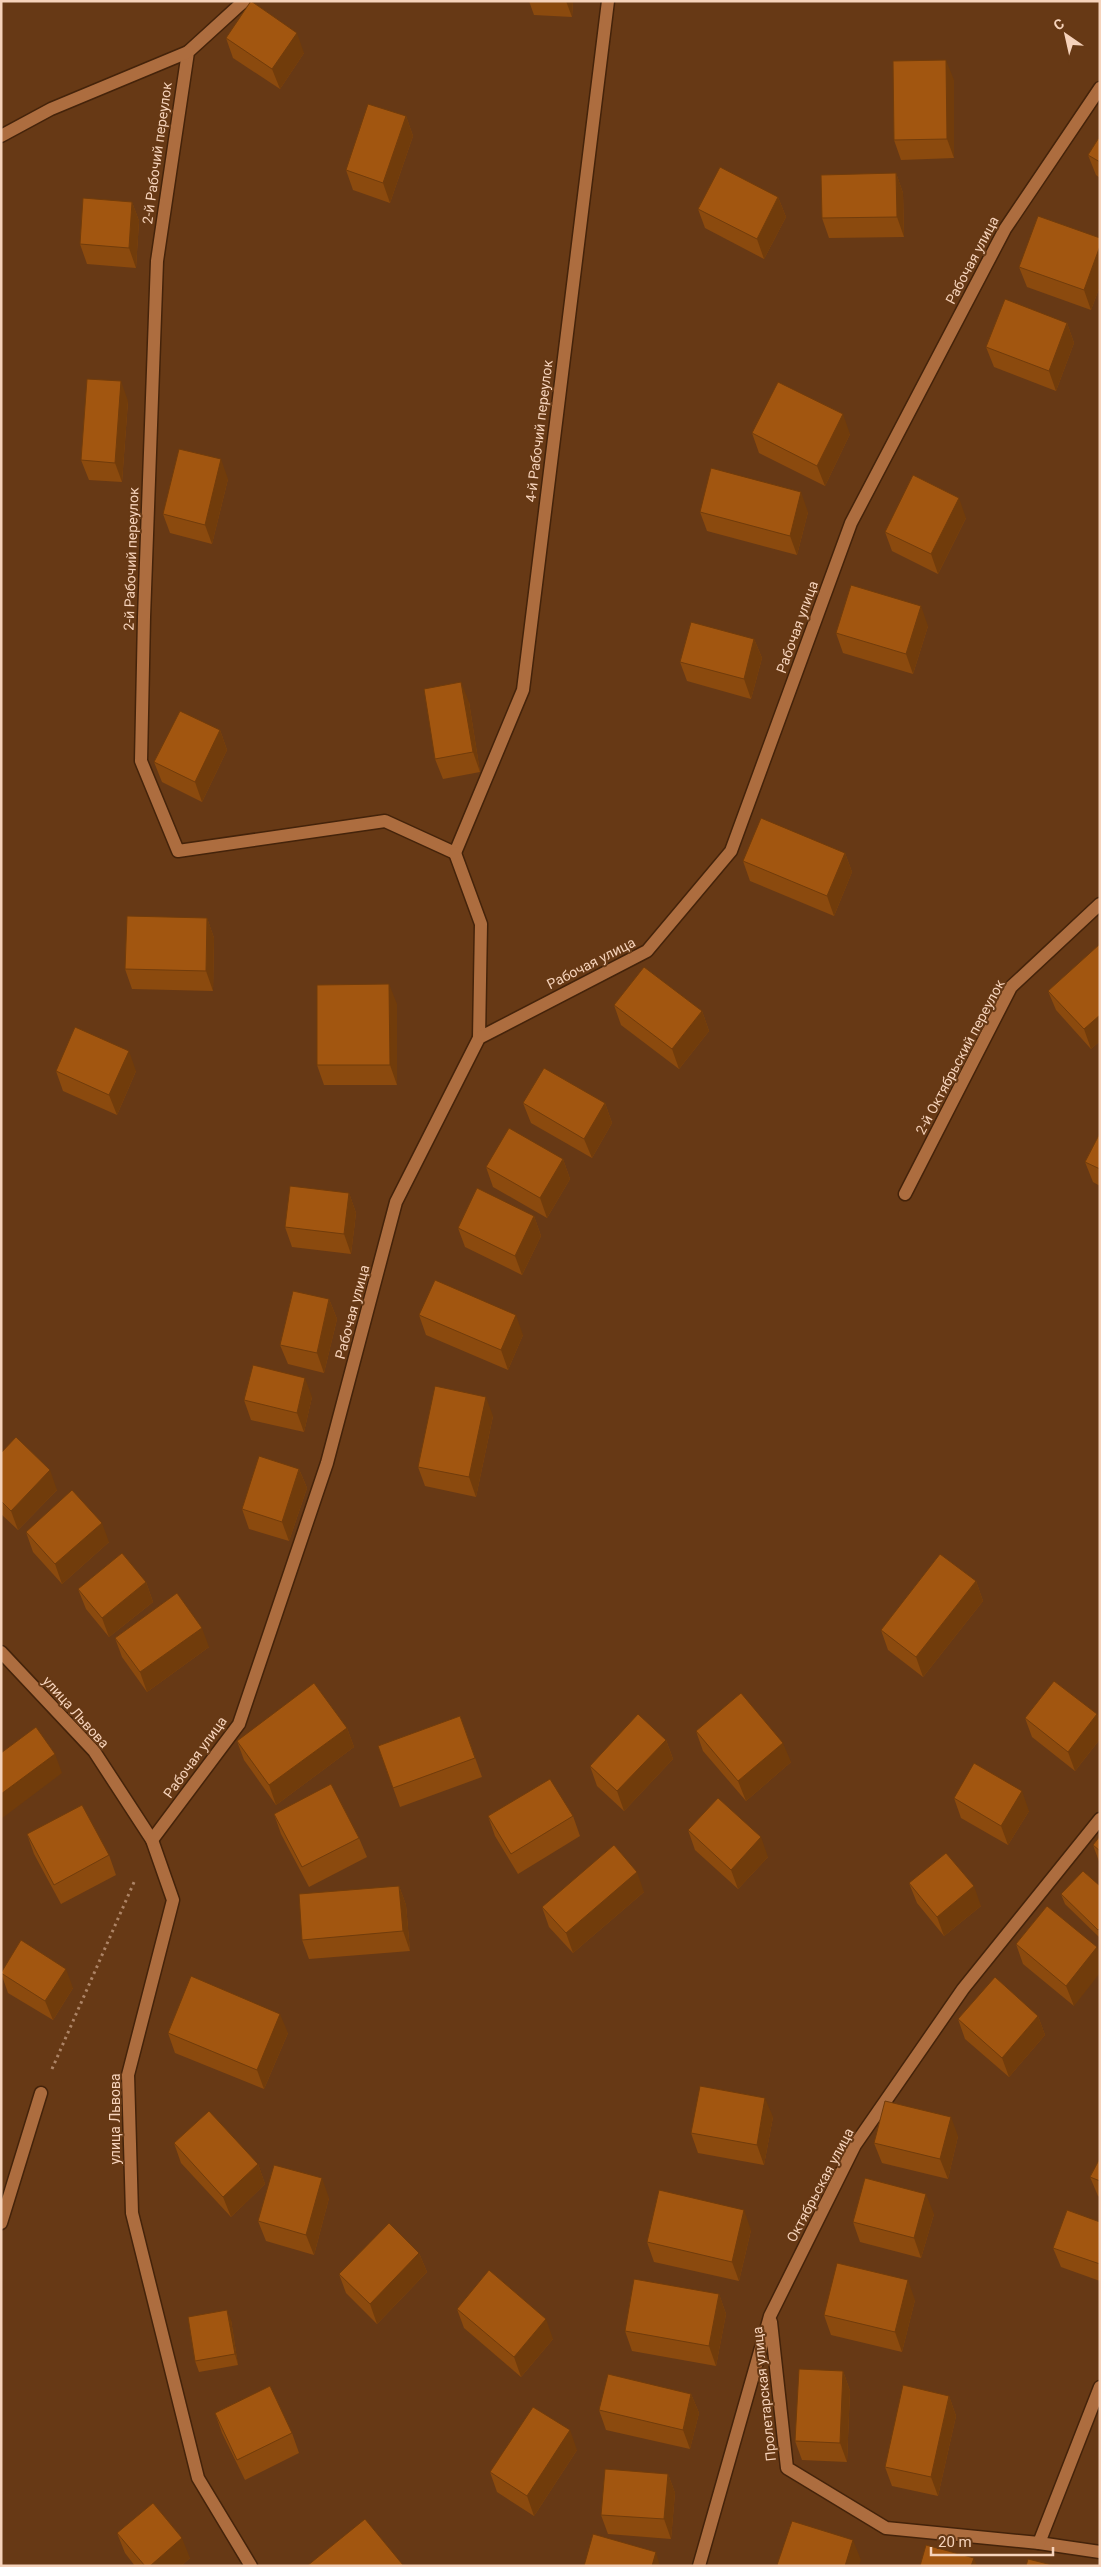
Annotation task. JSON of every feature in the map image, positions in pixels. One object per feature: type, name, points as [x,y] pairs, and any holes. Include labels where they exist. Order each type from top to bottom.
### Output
[{"type":"street","points":[[1,136],[51,109],[188,52],[244,1]]},
{"type":"street","name":"4-й Рабочий переулок","points":[[455,853],[523,690],[608,1]]},
{"type":"street","name":"2-й Рабочий переулок","points":[[188,52],[157,261],[141,761],[178,851],[385,821],[455,853]]},
{"type":"street","name":"Рабочая улица","points":[[152,1840],[239,1724],[328,1464],[396,1202],[479,1038],[647,951],[732,851],[851,523],[1004,229],[1100,88]]},
{"type":"street","points":[[455,853],[481,924],[479,1038]]},
{"type":"street","name":"2-й Октябрьский переулок","points":[[905,1194],[1011,987],[1100,904]]},
{"type":"street","name":"улица Львова","points":[[1,1652],[94,1751],[152,1840],[173,1900],[128,2075],[132,2213],[198,2478],[251,2566]]},
{"type":"street","name":"Октябрьская улица","points":[[699,2566],[770,2316],[856,2145],[963,1989],[1100,1819]]},
{"type":"street","points":[[1,2223],[41,2094]]},
{"type":"street","name":"Пролетарская улица","points":[[770,2316],[787,2468],[886,2528],[1039,2543],[1100,2552]]},
{"type":"street","points":[[1039,2543],[1100,2387]]},
{"type":"path","points":[[41,2094],[152,1840]]},
{"type":"building","points":[[251,1],[297,33],[272,69],[226,38]]},
{"type":"building","points":[[946,60],[947,139],[894,140],[893,61]]},
{"type":"building","points":[[368,104],[406,116],[383,183],[346,170]]},
{"type":"building","points":[[1100,136],[1100,162],[1088,155]]},
{"type":"building","points":[[720,167],[778,197],[757,239],[698,209]]},
{"type":"building","points":[[896,173],[897,217],[822,218],[821,175]]},
{"type":"building","points":[[83,198],[132,202],[129,248],[80,244]]},
{"type":"building","points":[[1038,216],[1100,238],[1100,246],[1084,290],[1019,267]]},
{"type":"building","points":[[1005,299],[1067,323],[1049,371],[986,347]]},
{"type":"building","points":[[87,379],[121,381],[115,463],[81,460]]},
{"type":"building","points":[[778,382],[843,414],[817,466],[752,433]]},
{"type":"building","points":[[179,449],[221,459],[205,525],[163,514]]},
{"type":"building","points":[[711,468],[801,492],[790,536],[700,512]]},
{"type":"building","points":[[913,475],[959,498],[931,554],[885,532]]},
{"type":"building","points":[[851,585],[921,606],[906,654],[836,633]]},
{"type":"building","points":[[691,622],[754,639],[744,679],[680,662]]},
{"type":"building","points":[[461,682],[473,752],[435,759],[424,689]]},
{"type":"building","points":[[180,711],[220,730],[195,782],[154,762]]},
{"type":"building","points":[[761,818],[845,853],[827,896],[743,861]]},
{"type":"building","points":[[127,916],[207,918],[206,971],[125,969]]},
{"type":"building","points":[[1100,944],[1100,1015],[1084,1029],[1048,991]]},
{"type":"building","points":[[644,967],[702,1011],[672,1049],[614,1005]]},
{"type":"building","points":[[389,984],[390,1065],[317,1065],[317,985]]},
{"type":"building","points":[[75,1027],[129,1051],[109,1095],[56,1071]]},
{"type":"building","points":[[544,1068],[605,1103],[584,1139],[523,1103]]},
{"type":"building","points":[[509,1128],[563,1159],[540,1198],[486,1167]]},
{"type":"building","points":[[1100,1133],[1100,1169],[1085,1162]]},
{"type":"building","points":[[290,1186],[349,1193],[344,1234],[285,1227]]},
{"type":"building","points":[[477,1188],[534,1216],[515,1256],[458,1228]]},
{"type":"building","points":[[435,1280],[516,1315],[501,1350],[419,1315]]},
{"type":"building","points":[[293,1291],[329,1299],[317,1353],[280,1345]]},
{"type":"building","points":[[253,1365],[305,1378],[297,1413],[244,1400]]},
{"type":"building","points":[[435,1386],[486,1397],[469,1477],[418,1467]]},
{"type":"building","points":[[16,1437],[50,1470],[11,1511],[1,1501],[1,1453]]},
{"type":"building","points":[[259,1456],[299,1469],[282,1522],[242,1509]]},
{"type":"building","points":[[72,1490],[102,1523],[55,1564],[26,1532]]},
{"type":"building","points":[[122,1553],[146,1582],[102,1618],[78,1589]]},
{"type":"building","points":[[940,1554],[976,1581],[916,1657],[881,1630]]},
{"type":"building","points":[[177,1593],[202,1628],[140,1672],[115,1638]]},
{"type":"building","points":[[1054,1681],[1097,1714],[1068,1752],[1025,1718]]},
{"type":"building","points":[[314,1683],[347,1728],[269,1785],[237,1741]]},
{"type":"building","points":[[741,1693],[783,1743],[738,1781],[696,1731]]},
{"type":"building","points":[[638,1714],[666,1740],[617,1791],[590,1766]]},
{"type":"building","points":[[460,1716],[475,1758],[393,1788],[378,1746]]},
{"type":"building","points":[[36,1727],[55,1754],[1,1794],[1,1753]]},
{"type":"building","points":[[974,1763],[1022,1791],[1001,1826],[954,1798]]},
{"type":"building","points":[[550,1779],[573,1816],[511,1854],[488,1816]]},
{"type":"building","points":[[331,1784],[359,1838],[302,1867],[274,1814]]},
{"type":"building","points":[[718,1798],[761,1837],[731,1870],[688,1830]]},
{"type":"building","points":[[82,1805],[109,1855],[54,1885],[27,1834]]},
{"type":"building","points":[[1100,1836],[1100,1851],[1093,1845]]},
{"type":"building","points":[[614,1845],[637,1872],[566,1933],[542,1907]]},
{"type":"building","points":[[946,1853],[974,1886],[937,1917],[909,1883]]},
{"type":"building","points":[[1083,1871],[1100,1886],[1100,1928],[1098,1930],[1061,1894]]},
{"type":"building","points":[[399,1886],[403,1931],[302,1940],[299,1894]]},
{"type":"building","points":[[1047,1906],[1097,1947],[1066,1986],[1016,1944]]},
{"type":"building","points":[[21,1940],[66,1969],[45,2001],[1,1973]]},
{"type":"building","points":[[191,1976],[280,2014],[257,2070],[168,2033]]},
{"type":"building","points":[[995,1977],[1038,2016],[1002,2058],[958,2019]]},
{"type":"building","points":[[700,2086],[765,2098],[757,2145],[691,2133]]},
{"type":"building","points":[[885,2101],[951,2117],[940,2159],[874,2143]]},
{"type":"building","points":[[209,2111],[258,2164],[223,2197],[174,2143]]},
{"type":"building","points":[[1100,2158],[1100,2181],[1090,2177]]},
{"type":"building","points":[[274,2165],[322,2178],[306,2235],[258,2221]]},
{"type":"building","points":[[865,2178],[926,2194],[914,2238],[853,2222]]},
{"type":"building","points":[[659,2190],[744,2210],[732,2262],[647,2242]]},
{"type":"building","points":[[1067,2210],[1100,2222],[1100,2264],[1053,2248]]},
{"type":"building","points":[[389,2223],[419,2253],[370,2304],[339,2274]]},
{"type":"building","points":[[837,2263],[908,2280],[895,2332],[824,2315]]},
{"type":"building","points":[[489,2270],[546,2319],[514,2357],[457,2309]]},
{"type":"building","points":[[634,2279],[719,2294],[709,2346],[625,2331]]},
{"type":"building","points":[[227,2310],[235,2354],[195,2361],[188,2317]]},
{"type":"building","points":[[799,2369],[843,2371],[840,2443],[795,2441]]},
{"type":"building","points":[[608,2374],[691,2394],[683,2430],[599,2410]]},
{"type":"building","points":[[903,2385],[949,2396],[931,2477],[885,2467]]},
{"type":"building","points":[[270,2386],[292,2433],[237,2460],[215,2413]]},
{"type":"building","points":[[533,2407],[570,2430],[527,2496],[490,2472]]},
{"type":"building","points":[[605,2469],[668,2474],[664,2519],[601,2515]]},
{"type":"building","points":[[153,2503],[182,2538],[150,2566],[145,2566],[117,2533]]},
{"type":"building","points":[[365,2519],[402,2566],[307,2566]]},
{"type":"building","points":[[792,2521],[853,2540],[845,2566],[777,2565]]},
{"type":"building","points":[[593,2534],[656,2552],[652,2566],[584,2566]]},
{"type":"building","points":[[926,2545],[974,2558],[971,2566],[920,2566]]},
{"type":"building","points":[[1028,2559],[1056,2566],[1026,2566]]}]
